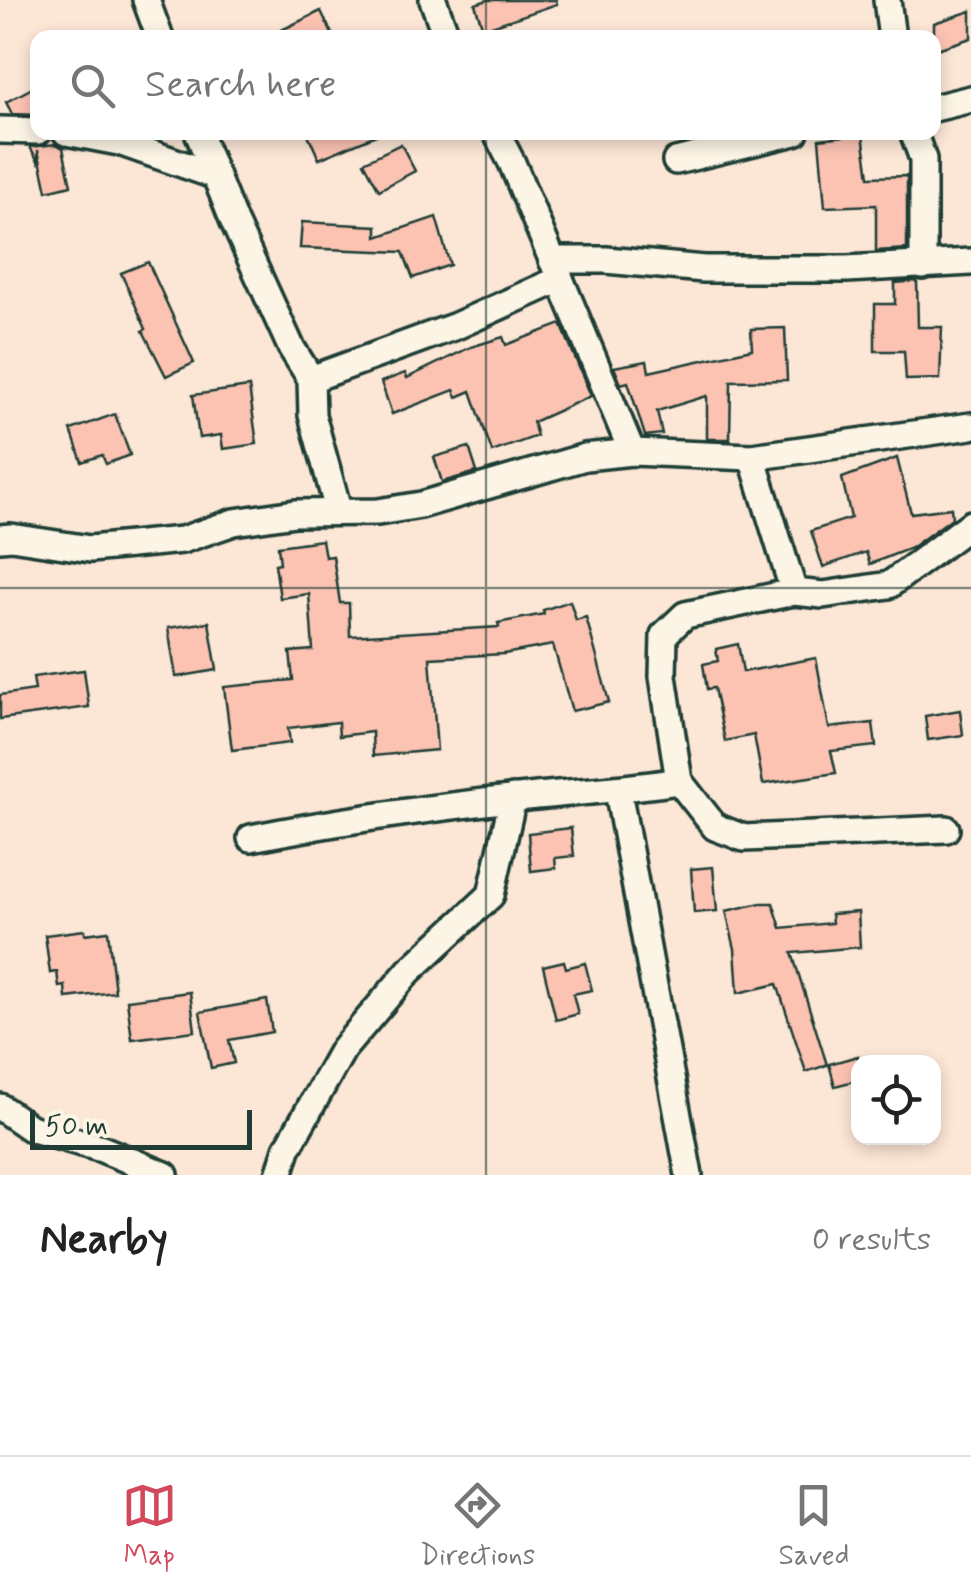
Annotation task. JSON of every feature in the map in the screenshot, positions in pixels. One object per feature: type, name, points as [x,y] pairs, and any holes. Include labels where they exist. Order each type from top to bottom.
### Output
[{"type":"street","points":[[146,0],[157,30]]},
{"type":"street","points":[[433,0],[444,30]]},
{"type":"street","points":[[887,0],[891,30]]},
{"type":"street","points":[[941,106],[971,99]]},
{"type":"street","points":[[0,130],[30,131]]},
{"type":"street","points":[[108,140],[216,176]]},
{"type":"street","points":[[201,140],[291,347],[311,379],[312,415],[338,510]]},
{"type":"street","points":[[500,140],[632,452]]},
{"type":"street","points":[[676,161],[761,140]]},
{"type":"street","points":[[916,140],[923,159],[923,266]]},
{"type":"street","points":[[311,379],[456,326],[556,270],[606,260],[704,269],[971,262]]},
{"type":"street","points":[[4,533],[90,549],[182,540],[234,522],[338,510],[378,512],[420,505],[585,457],[632,452],[752,458],[971,426]]},
{"type":"street","points":[[752,458],[794,592]]},
{"type":"street","points":[[946,829],[744,838],[715,828],[679,781],[663,676],[664,635],[686,615],[794,592],[822,594],[889,585],[971,524]]},
{"type":"street","points":[[251,838],[325,823],[679,781]]},
{"type":"street","points":[[618,791],[689,1175]]},
{"type":"street","points":[[279,1175],[287,1149],[343,1049],[409,971],[491,895],[514,798]]},
{"type":"street","points":[[0,1107],[30,1128],[102,1149],[165,1175]]},
{"type":"building","points":[[488,0],[556,0],[557,4],[483,29],[475,4]]},
{"type":"building","points":[[321,11],[330,30],[282,30]]},
{"type":"building","points":[[971,11],[971,38],[941,48],[941,30],[934,30],[934,23]]},
{"type":"building","points":[[30,89],[30,115],[12,114],[6,102]]},
{"type":"building","points":[[311,140],[364,140],[319,159]]},
{"type":"building","points":[[819,140],[864,140],[869,177],[907,176],[907,249],[876,251],[876,205],[825,207]]},
{"type":"building","points":[[56,144],[63,148],[71,185],[47,191],[38,150],[38,161],[30,147]]},
{"type":"building","points":[[401,144],[415,171],[379,190],[364,162]]},
{"type":"building","points":[[436,217],[450,265],[413,278],[403,252],[300,248],[302,222],[377,226],[377,237]]},
{"type":"building","points":[[148,262],[194,363],[166,376],[143,331],[146,329],[121,273]]},
{"type":"building","points":[[917,281],[918,327],[942,327],[940,379],[906,380],[904,351],[875,351],[875,304],[895,304],[895,283]]},
{"type":"building","points":[[561,324],[591,396],[533,422],[537,436],[492,452],[471,391],[457,397],[454,390],[392,414],[381,382],[405,373],[407,378],[471,347],[503,337],[506,345]]},
{"type":"building","points":[[785,328],[787,380],[731,381],[730,439],[707,439],[707,396],[657,411],[662,434],[645,436],[628,382],[621,384],[614,367],[647,361],[649,372],[752,349],[751,329]]},
{"type":"building","points":[[249,387],[257,444],[223,449],[221,435],[199,438],[193,395]]},
{"type":"building","points":[[115,414],[130,455],[106,464],[102,455],[82,462],[71,430]]},
{"type":"building","points":[[469,447],[477,472],[442,482],[434,457]]},
{"type":"building","points":[[897,458],[911,513],[951,508],[952,518],[911,548],[870,564],[866,552],[823,567],[811,531],[851,518],[842,478]]},
{"type":"building","points":[[322,540],[325,557],[333,556],[340,603],[349,603],[350,636],[499,627],[498,623],[544,614],[543,610],[570,601],[576,620],[586,617],[609,702],[572,711],[553,645],[504,654],[430,658],[437,750],[373,756],[372,732],[339,736],[338,722],[288,728],[290,743],[232,750],[224,687],[293,680],[290,652],[313,650],[309,594],[280,598],[275,564],[280,563],[278,546]]},
{"type":"building","points":[[209,622],[217,670],[176,677],[168,628]]},
{"type":"building","points":[[738,644],[743,672],[816,658],[829,728],[873,723],[876,746],[831,751],[836,773],[763,784],[754,735],[725,741],[714,688],[707,689],[703,664],[718,661],[716,649]]},
{"type":"building","points":[[84,670],[89,707],[0,719],[0,695],[35,690],[33,677]]},
{"type":"building","points":[[960,710],[963,735],[928,740],[925,716]]},
{"type":"building","points":[[571,828],[574,856],[555,858],[556,868],[531,871],[528,833]]},
{"type":"building","points":[[713,867],[717,911],[694,913],[691,869]]},
{"type":"building","points":[[773,903],[781,928],[832,923],[831,914],[858,912],[860,947],[792,953],[827,1065],[806,1072],[777,984],[738,993],[735,949],[726,911]]},
{"type":"building","points":[[85,930],[85,934],[108,931],[115,992],[66,998],[65,986],[59,987],[57,972],[50,973],[45,935]]},
{"type":"building","points":[[564,961],[566,968],[585,963],[592,990],[573,994],[578,1014],[556,1020],[543,966]]},
{"type":"building","points":[[190,992],[195,1031],[132,1039],[127,1000]]},
{"type":"building","points":[[267,1000],[272,1032],[229,1040],[234,1063],[211,1068],[200,1012]]},
{"type":"building","points":[[851,1058],[851,1082],[835,1086],[829,1064]]}]
